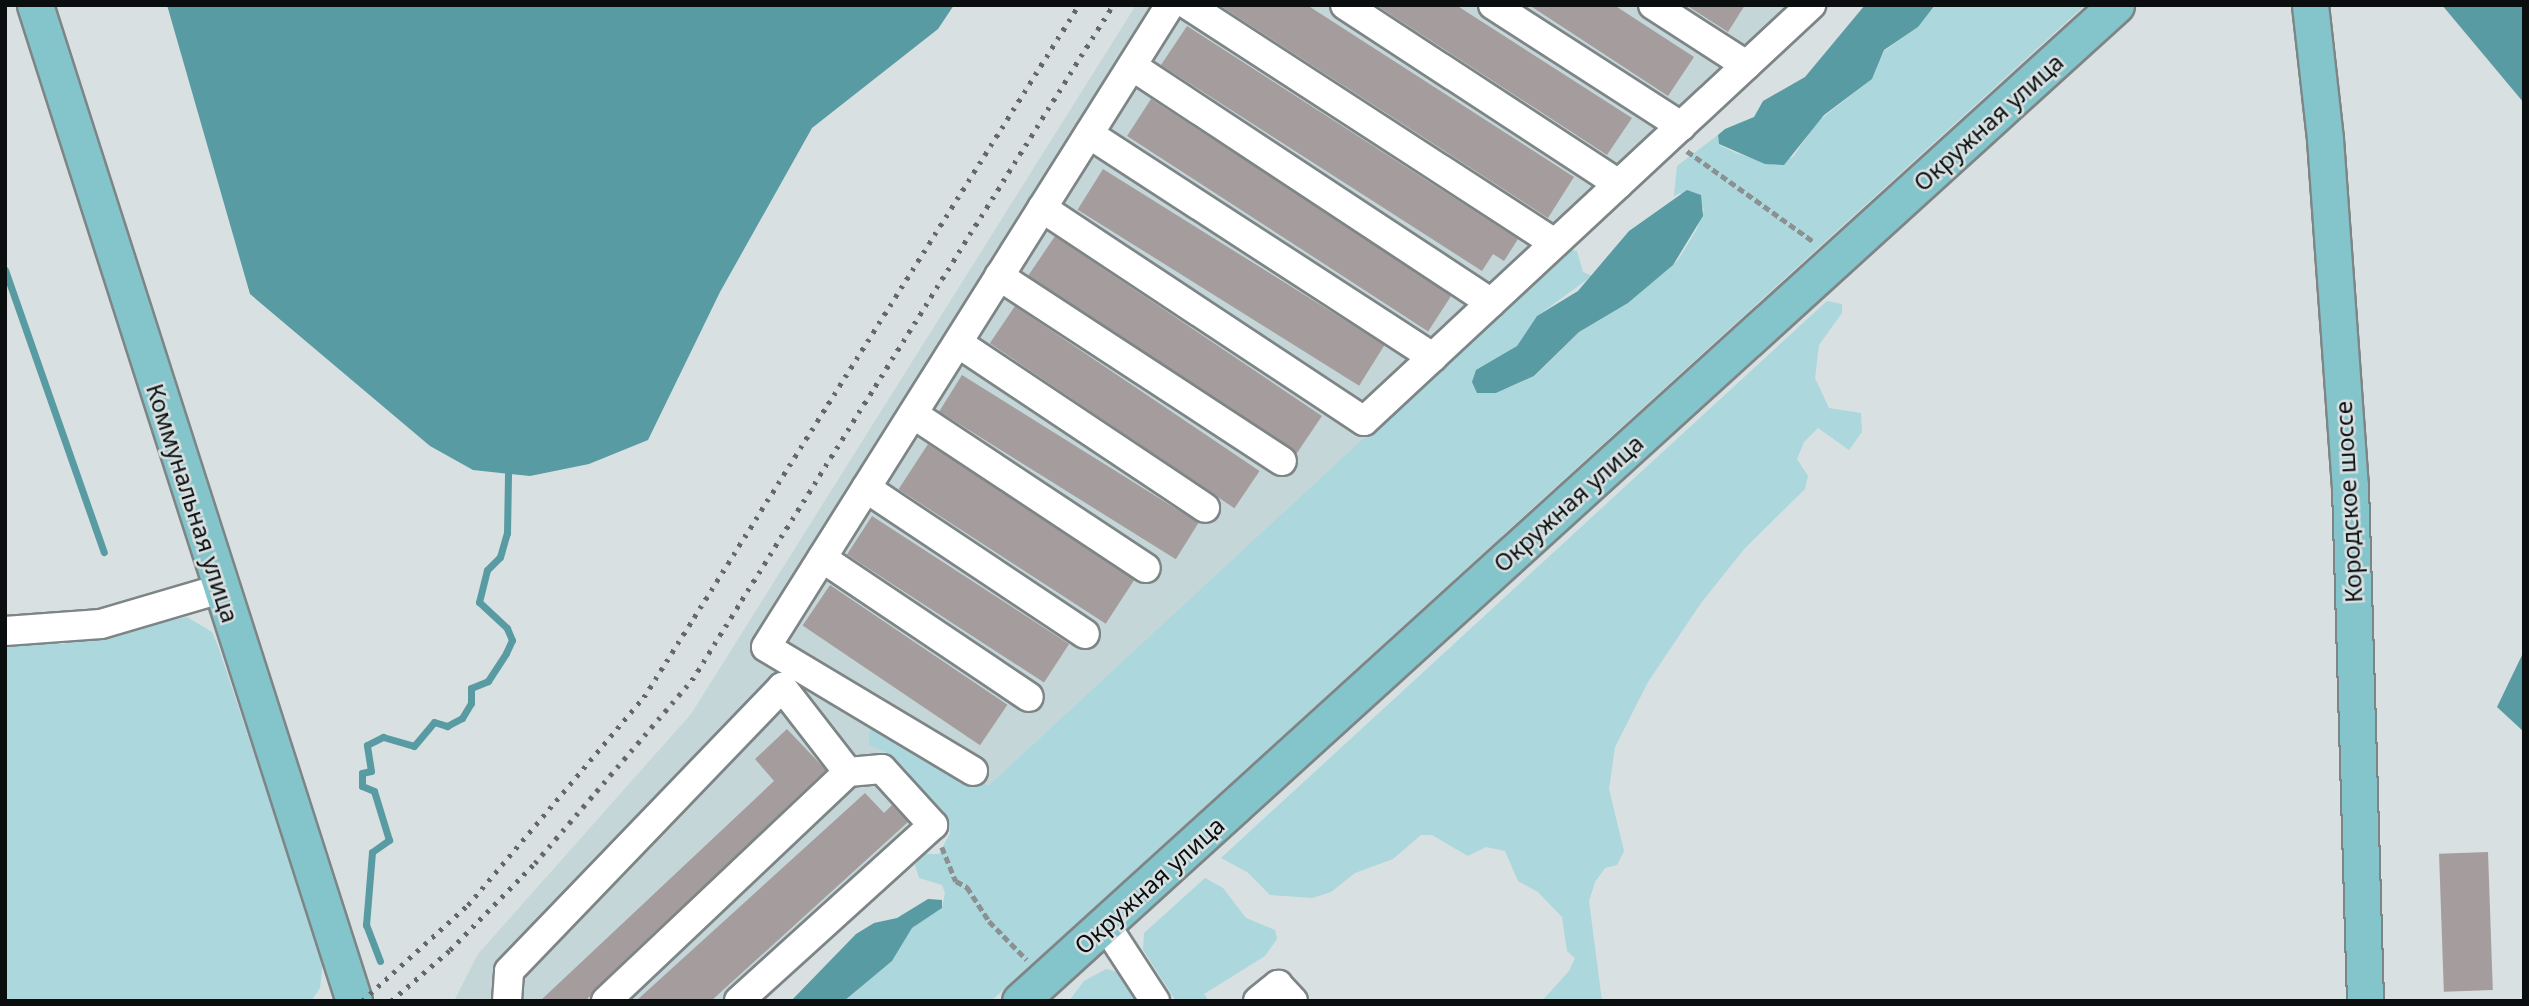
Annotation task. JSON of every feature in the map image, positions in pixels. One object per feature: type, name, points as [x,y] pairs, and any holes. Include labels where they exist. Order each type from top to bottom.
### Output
[{"type":"main road","name":"Коммунальная улица","points":[[35,5],[354,1001]]},
{"type":"main road","name":"Окружная улица","points":[[1020,1001],[2116,5]]},
{"type":"main road","name":"Кородское шоссе","points":[[2311,5],[2325,139],[2350,486],[2365,1001]]},
{"type":"lane","points":[[974,771],[766,647],[1170,5]]},
{"type":"lane","points":[[1188,5],[1555,243]]},
{"type":"lane","points":[[1345,5],[1619,184]]},
{"type":"lane","points":[[1493,5],[1674,132]]},
{"type":"lane","points":[[1653,5],[1746,65]]},
{"type":"lane","points":[[1042,208],[1364,421],[1746,65],[1803,7]]},
{"type":"lane","points":[[1132,66],[1491,303]]},
{"type":"lane","points":[[1089,134],[1433,357]]},
{"type":"lane","points":[[999,276],[1282,461]]},
{"type":"lane","points":[[958,343],[1205,508]]},
{"type":"lane","points":[[913,414],[1146,568]]},
{"type":"lane","points":[[866,488],[1085,634]]},
{"type":"lane","points":[[822,558],[1028,697]]},
{"type":"lane","points":[[5,631],[101,624],[220,589]]},
{"type":"lane","points":[[507,1001],[509,971],[782,687],[848,772]]},
{"type":"lane","points":[[606,1001],[848,772],[882,769],[933,825],[739,1001]]},
{"type":"lane","points":[[1105,924],[1155,1001]]},
{"type":"lane","points":[[1258,1001],[1278,985],[1293,1001]]},
{"type":"path","points":[[1674,132],[1837,259]]},
{"type":"path","points":[[933,825],[956,881],[967,887],[1006,938]]},
{"type":"shaded area","points":[[167,5],[954,5],[938,29],[812,128],[720,292],[648,440],[589,464],[530,476],[473,470],[430,446],[250,294]]},
{"type":"shaded area","points":[[1136,5],[1832,5],[989,785],[883,751],[908,771],[918,789],[943,810],[949,823],[757,1001],[454,1001],[478,954],[691,714]]},
{"type":"shaded area","points":[[1865,5],[1935,5],[1918,27],[1884,50],[1872,79],[1824,115],[1784,165],[1765,164],[1719,144],[1718,135],[1725,129],[1754,117],[1763,101],[1805,77]]},
{"type":"shaded area","points":[[1935,5],[2085,5],[991,1001],[844,1001],[892,961],[912,928],[942,908],[945,893],[942,885],[919,878],[915,865],[924,854],[939,854],[950,833],[943,810],[918,789],[908,771],[889,754],[869,745],[869,732],[874,728],[974,782],[989,785],[1568,249],[1577,251],[1583,272],[1592,276],[1537,316],[1517,346],[1500,357],[1496,393],[1535,376],[1579,332],[1628,303],[1678,260],[1697,229],[1704,209],[1680,193],[1674,196],[1677,166],[1718,135],[1719,145],[1775,165],[1793,157],[1817,122],[1872,79],[1884,51],[1918,27]]},
{"type":"shaded area","points":[[2442,5],[2524,5],[2524,103]]},
{"type":"shaded area","points":[[1687,190],[1701,195],[1703,216],[1673,265],[1628,303],[1579,332],[1534,376],[1496,393],[1477,393],[1472,382],[1476,370],[1517,346],[1537,316],[1578,291],[1629,231]]},
{"type":"shaded area","points":[[1827,301],[1842,304],[1842,313],[1819,345],[1815,378],[1829,408],[1861,413],[1862,432],[1849,450],[1818,428],[1804,442],[1797,459],[1808,476],[1805,489],[1745,548],[1701,603],[1648,682],[1615,747],[1609,789],[1624,851],[1617,865],[1605,868],[1595,882],[1589,901],[1602,1001],[1542,1001],[1569,971],[1575,958],[1567,951],[1562,917],[1538,892],[1518,881],[1505,851],[1486,847],[1468,856],[1432,835],[1421,835],[1393,859],[1355,873],[1331,892],[1312,898],[1270,895],[1247,872],[1221,858]]},
{"type":"shaded area","points":[[187,617],[212,632],[218,646],[323,961],[320,988],[311,1001],[5,1001],[5,644],[63,644]]},
{"type":"shaded area","points":[[2524,651],[2524,732],[2497,707]]},
{"type":"shaded area","points":[[1205,878],[1223,888],[1246,918],[1275,930],[1277,939],[1265,956],[1204,994],[1208,1000],[1176,1001],[1143,950],[1144,933]]},
{"type":"shaded area","points":[[928,899],[942,900],[942,908],[912,928],[892,961],[844,1001],[791,1001],[856,934],[874,923],[897,918]]},
{"type":"shaded area","points":[[1106,969],[1122,973],[1142,1001],[1069,1001],[1084,981]]},
{"type":"building","points":[[1219,5],[1307,5],[1574,177],[1548,218]]},
{"type":"building","points":[[1376,5],[1456,5],[1632,118],[1607,155]]},
{"type":"building","points":[[1529,5],[1614,5],[1694,57],[1668,96]]},
{"type":"building","points":[[1686,5],[1745,5],[1728,32]]},
{"type":"building","points":[[1187,26],[1518,239],[1504,261],[1493,254],[1482,271],[1161,65]]},
{"type":"building","points":[[1151,99],[1452,295],[1428,331],[1127,136]]},
{"type":"building","points":[[1103,169],[1385,345],[1359,386],[1078,210]]},
{"type":"building","points":[[1055,236],[1322,416],[1295,456],[1028,276]]},
{"type":"building","points":[[1015,306],[1260,471],[1234,508],[990,343]]},
{"type":"building","points":[[962,375],[1199,523],[1176,559],[939,411]]},
{"type":"building","points":[[928,444],[1135,579],[1106,624],[899,489]]},
{"type":"building","points":[[872,516],[1069,644],[1044,683],[847,555]]},
{"type":"building","points":[[830,585],[1007,705],[980,745],[803,626]]},
{"type":"building","points":[[787,729],[826,770],[585,1001],[540,1001],[774,781],[755,759]]},
{"type":"building","points":[[865,793],[884,813],[892,805],[908,822],[711,1001],[636,1001]]},
{"type":"building","points":[[2488,852],[2493,990],[2444,992],[2439,854]]},
{"type":"waterway","points":[[5,270],[104,552]]},
{"type":"waterway","points":[[380,961],[366,925],[372,852],[389,840],[374,791],[362,786],[362,773],[371,771],[367,745],[383,737],[414,746],[434,722],[447,726],[462,718],[471,703],[471,688],[488,681],[506,653],[512,640],[507,628],[479,602],[487,570],[500,557],[507,533],[508,474]]},
{"type":"railway","points":[[362,1001],[468,905],[644,697],[1079,5]]},
{"type":"railway","points":[[391,1001],[450,950],[535,863],[692,680],[1113,5]]}]
